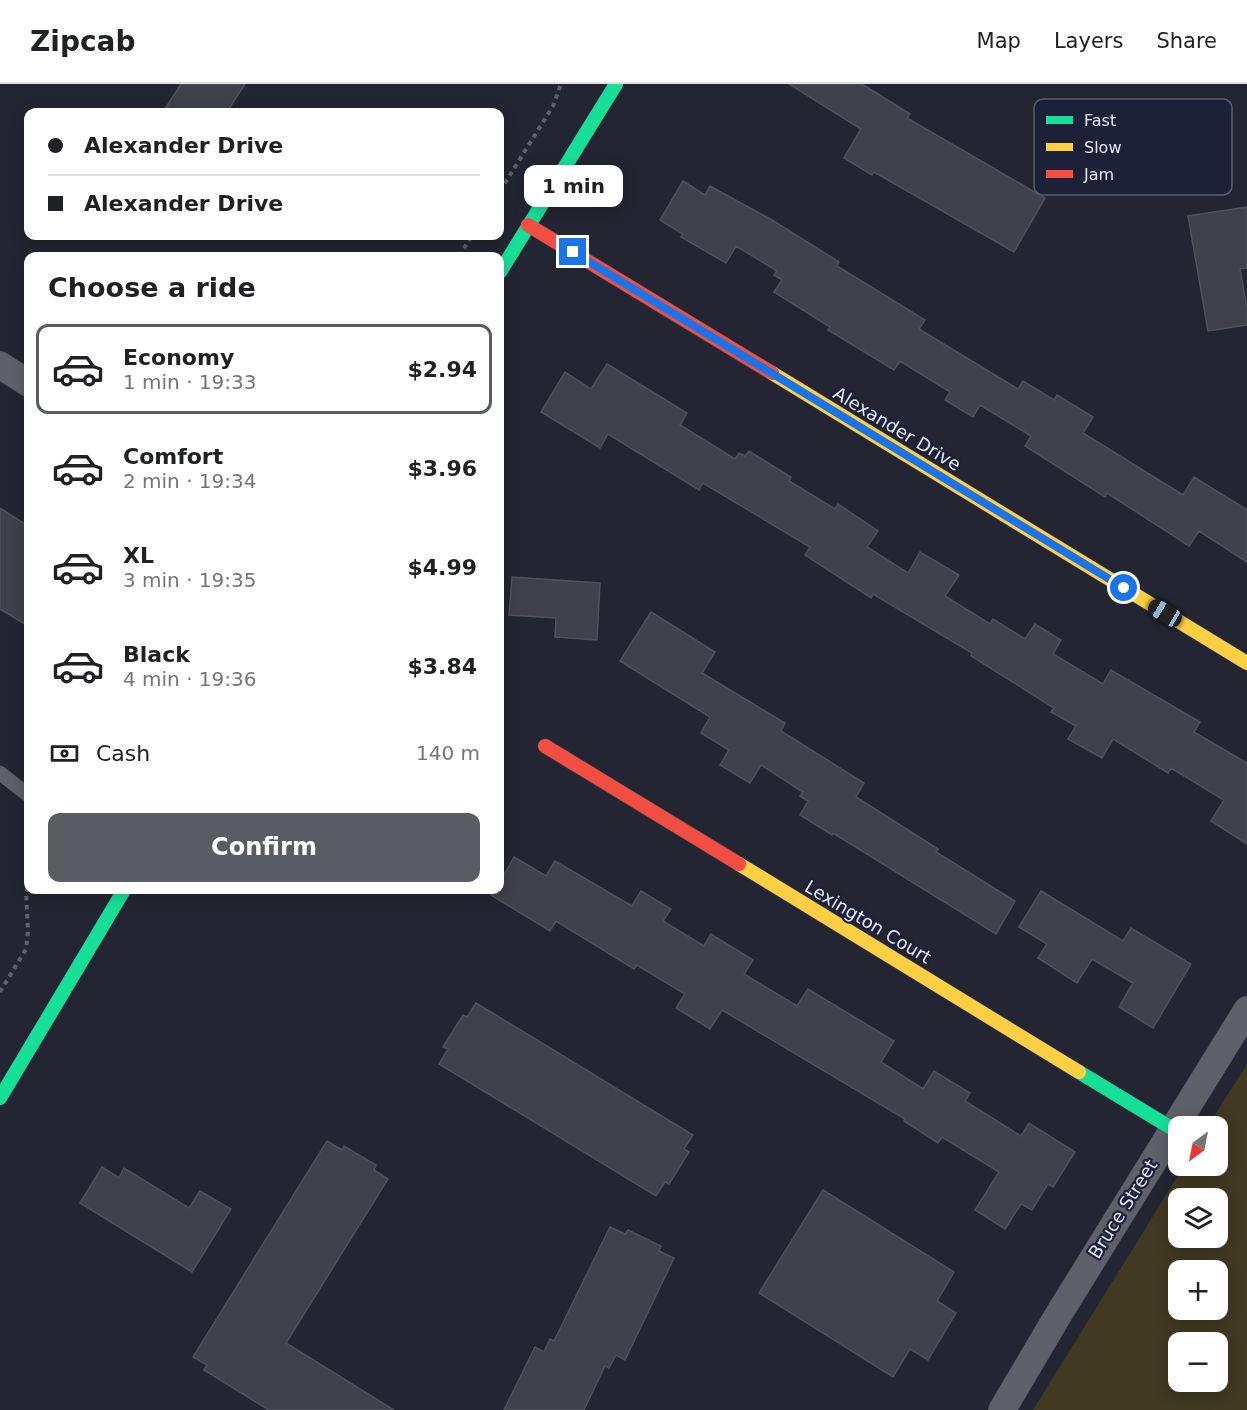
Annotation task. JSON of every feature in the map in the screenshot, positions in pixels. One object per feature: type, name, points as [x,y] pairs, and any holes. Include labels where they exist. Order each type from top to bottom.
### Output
[{"type":"street","points":[[504,265],[616,84]]},
{"type":"street","name":"Alexander Drive","points":[[528,225],[1247,663]]},
{"type":"street","points":[[0,365],[24,380]]},
{"type":"street","name":"Lexington Court","points":[[545,746],[1168,1126]]},
{"type":"street","points":[[0,1098],[122,894]]},
{"type":"street","name":"Bruce Street","points":[[1181,1116],[1247,1010]]},
{"type":"street","name":"Bruce Street","points":[[1002,1410],[1168,1137]]},
{"type":"lane","points":[[0,772],[24,792]]},
{"type":"path","points":[[504,185],[553,106],[561,84]]},
{"type":"path","points":[[0,992],[27,949],[26,894]]},
{"type":"shaded area","points":[[1247,1064],[1247,1410],[1033,1410],[1168,1192],[1168,1248],[1228,1248],[1228,1188],[1170,1188],[1178,1176],[1228,1176],[1228,1116],[1214,1116]]},
{"type":"building","points":[[181,84],[245,84],[230,108],[166,108]]},
{"type":"building","points":[[789,84],[862,84],[910,114],[907,118],[1034,192],[1034,195],[1045,198],[1014,252],[874,172],[872,175],[844,158],[861,129]]},
{"type":"building","points":[[683,181],[705,195],[710,186],[772,220],[839,262],[837,266],[925,320],[919,329],[1018,389],[1023,381],[1054,400],[1057,395],[1093,417],[1083,433],[1183,495],[1194,477],[1247,510],[1247,562],[1199,531],[1189,546],[1107,493],[1105,497],[1025,446],[1031,436],[980,405],[973,417],[945,400],[950,392],[900,361],[894,370],[828,330],[830,327],[774,292],[782,280],[774,275],[777,271],[736,246],[726,263],[681,237],[683,234],[660,220]]},
{"type":"building","points":[[1247,207],[1247,268],[1240,269],[1247,308],[1247,325],[1208,331],[1188,216]]},
{"type":"building","points":[[607,364],[687,413],[680,425],[735,459],[739,453],[745,456],[749,451],[791,477],[789,481],[835,509],[838,504],[878,531],[867,547],[908,573],[920,552],[959,575],[945,596],[990,624],[993,619],[1025,639],[1035,624],[1061,640],[1053,654],[1103,684],[1111,670],[1200,722],[1194,732],[1247,763],[1247,844],[1211,821],[1224,800],[1171,768],[1168,773],[1113,739],[1102,758],[1068,739],[1076,726],[1051,712],[1054,708],[971,656],[972,653],[873,594],[871,598],[805,555],[810,547],[703,483],[699,490],[608,434],[600,448],[541,412],[565,372],[591,389]]},
{"type":"building","points":[[0,508],[24,523],[24,624],[0,609]]},
{"type":"building","points":[[512,577],[600,583],[597,640],[555,637],[556,618],[509,615]]},
{"type":"building","points":[[651,612],[715,652],[702,673],[785,723],[781,731],[864,783],[856,797],[938,849],[936,852],[1015,901],[996,934],[800,815],[808,801],[800,796],[803,792],[761,765],[750,783],[720,765],[729,750],[701,733],[710,717],[620,661]]},
{"type":"building","points":[[514,857],[546,876],[555,861],[632,906],[641,891],[671,909],[663,921],[704,946],[711,934],[753,960],[744,974],[797,1006],[808,989],[894,1041],[881,1062],[923,1089],[934,1071],[970,1093],[965,1101],[1021,1136],[1029,1123],[1075,1152],[1053,1187],[1048,1184],[1032,1210],[1021,1204],[1005,1229],[975,1210],[999,1172],[942,1137],[938,1143],[904,1121],[905,1119],[722,1010],[710,1029],[676,1008],[685,994],[637,965],[634,969],[556,921],[550,931],[491,895],[504,894],[504,875]]},
{"type":"building","points":[[1041,891],[1123,941],[1131,928],[1191,964],[1153,1028],[1119,1007],[1133,983],[1092,959],[1077,983],[1038,958],[1047,944],[1019,927]]},
{"type":"building","points":[[476,1003],[693,1135],[684,1149],[689,1152],[669,1184],[665,1182],[656,1196],[439,1064],[448,1049],[443,1047],[463,1015],[467,1017]]},
{"type":"building","points":[[327,1141],[342,1150],[344,1146],[376,1165],[374,1170],[388,1179],[286,1343],[394,1410],[269,1410],[204,1370],[207,1365],[193,1357]]},
{"type":"building","points":[[102,1167],[119,1178],[124,1168],[189,1208],[200,1191],[231,1209],[192,1272],[80,1203]]},
{"type":"building","points":[[823,1190],[954,1272],[937,1301],[956,1313],[928,1360],[910,1349],[893,1377],[759,1293]]},
{"type":"building","points":[[610,1227],[625,1234],[628,1230],[661,1246],[659,1251],[674,1258],[625,1360],[616,1355],[609,1368],[605,1366],[584,1410],[504,1410],[535,1347],[544,1352],[550,1339],[554,1341]]},
{"type":"traffic: fast","points":[[504,266],[616,84]]},
{"type":"traffic: fast","points":[[0,1098],[122,894]]},
{"type":"traffic: fast","points":[[1079,1072],[1168,1126]]},
{"type":"traffic: slow","points":[[772,373],[1247,663]]},
{"type":"traffic: slow","points":[[739,864],[1079,1072]]},
{"type":"traffic: jam","points":[[528,225],[772,373]]},
{"type":"traffic: jam","points":[[545,746],[739,864]]},
{"type":"route","points":[[573,252],[1124,588]]}]
